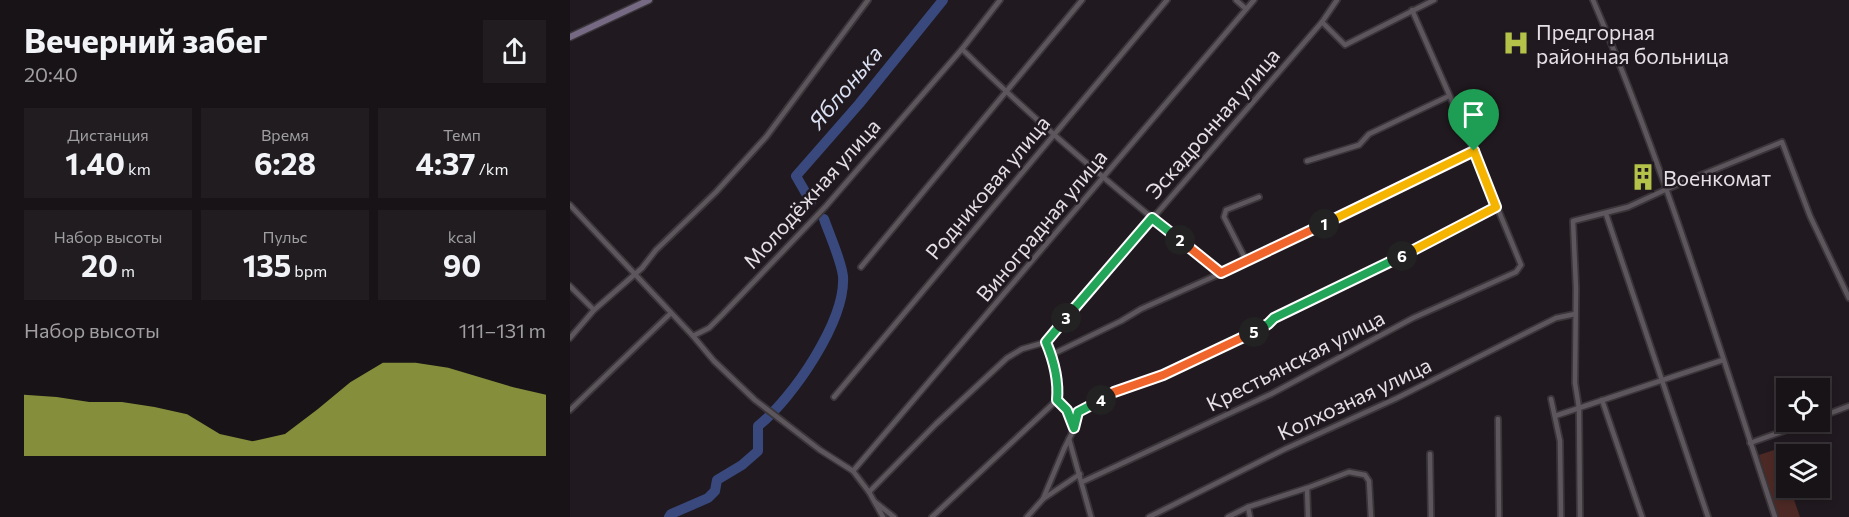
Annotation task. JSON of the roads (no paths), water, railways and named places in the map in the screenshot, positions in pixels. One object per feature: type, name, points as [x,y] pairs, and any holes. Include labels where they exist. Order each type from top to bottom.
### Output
[{"type":"main road","points":[[570,37],[649,0]]},
{"type":"street","points":[[570,338],[594,310],[636,273],[656,250],[716,192],[766,137],[868,0]]},
{"type":"street","name":"Молодёжная улица","points":[[693,336],[709,328],[826,206],[962,49],[1000,0]]},
{"type":"street","points":[[861,267],[1082,0]]},
{"type":"street","name":"Родниковая улица","points":[[834,397],[1167,0]]},
{"type":"street","points":[[1236,0],[1246,9]]},
{"type":"street","name":"Виноградная улица","points":[[853,471],[1254,0]]},
{"type":"street","name":"Эскадронная улица","points":[[1046,342],[1322,22],[1337,0]]},
{"type":"street","points":[[1322,22],[1346,45],[1434,0]]},
{"type":"street","points":[[1593,0],[1620,62],[1666,189],[1774,515],[1766,517]]},
{"type":"street","points":[[1043,499],[1074,428],[1078,412],[1114,392],[1152,380],[1252,334],[1274,318],[1362,277],[1496,207],[1412,10]]},
{"type":"street","points":[[962,49],[1005,92],[1152,218],[1221,273]]},
{"type":"street","points":[[1307,161],[1359,145],[1369,134],[1449,96]]},
{"type":"street","points":[[1580,517],[1579,408],[1575,383],[1576,288],[1573,221],[1628,207],[1666,189],[1782,142],[1810,216],[1849,298]]},
{"type":"street","points":[[1053,358],[1055,353],[1141,309],[1247,262],[1474,151]]},
{"type":"street","points":[[1247,262],[1224,217],[1226,210],[1259,197]]},
{"type":"street","points":[[570,205],[636,273],[714,361],[755,400],[853,471],[869,492],[883,517]]},
{"type":"street","name":"Крестьянская улица","points":[[1082,483],[1271,393],[1413,318],[1516,273],[1521,265],[1496,207]]},
{"type":"street","points":[[1606,214],[1708,517]]},
{"type":"street","points":[[570,286],[594,310]]},
{"type":"street","points":[[570,410],[671,313]]},
{"type":"street","name":"Колхозная улица","points":[[1149,517],[1556,318],[1575,314]]},
{"type":"street","points":[[869,492],[936,424],[1007,358],[1022,349],[1046,342],[1053,358],[1058,384],[1057,400],[932,517]]},
{"type":"street","points":[[1555,416],[1723,360]]},
{"type":"street","points":[[1551,399],[1560,441],[1561,517]]},
{"type":"street","points":[[1057,400],[1067,410],[1074,428]]},
{"type":"street","points":[[1602,400],[1642,517]]},
{"type":"street","points":[[1830,413],[1849,406]]},
{"type":"street","points":[[1498,419],[1499,517]]},
{"type":"street","points":[[1750,443],[1781,432]]},
{"type":"street","points":[[1069,439],[1091,517]]},
{"type":"street","points":[[1430,454],[1431,517]]},
{"type":"street","points":[[1228,517],[1248,507],[1307,488],[1349,471],[1365,475],[1369,482],[1371,517]]},
{"type":"street","points":[[1027,517],[1043,499],[1080,474]]},
{"type":"street","points":[[1307,488],[1308,517]]},
{"type":"street","points":[[873,500],[894,517]]},
{"type":"street","points":[[1248,507],[1250,517]]},
{"type":"waterway","name":"Яблонька","points":[[811,202],[796,176],[859,104],[943,0]]},
{"type":"waterway","name":"Яблонька","points":[[669,517],[671,514],[708,498],[715,491],[717,480],[742,465],[758,451],[758,426],[772,414],[801,379],[826,336],[836,315],[842,294],[843,276],[838,255],[824,219]]},
{"type":"place","name":"Предгорная районная больница","points":[[1516,43]]},
{"type":"place","name":"Военкомат","points":[[1643,177]]}]
